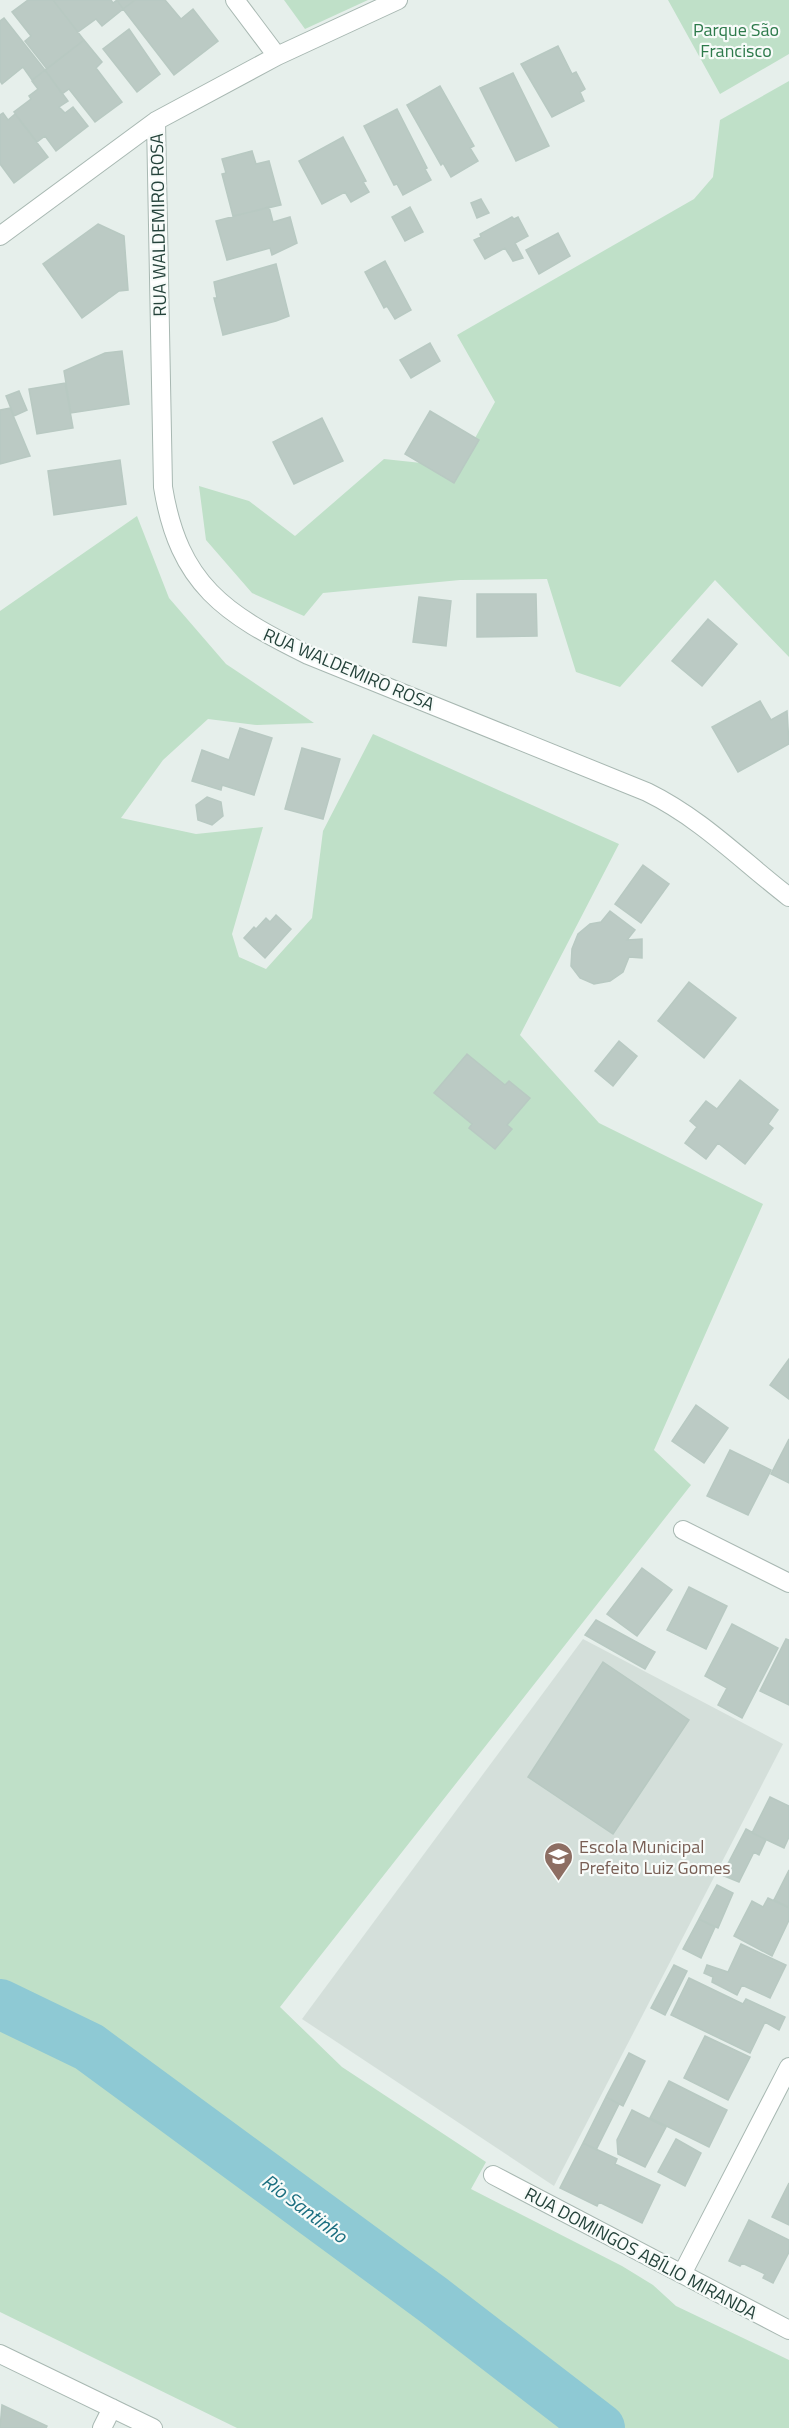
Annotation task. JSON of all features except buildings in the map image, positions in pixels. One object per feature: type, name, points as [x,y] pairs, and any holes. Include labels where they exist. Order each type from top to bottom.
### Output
[{"type":"street","points":[[235,0],[278,56]]},
{"type":"street","points":[[0,236],[156,122],[278,56],[398,0]]},
{"type":"street","name":"RUA WALDEMIRO ROSA","points":[[156,122],[163,487],[168,516],[178,545],[194,574],[213,597],[235,616],[308,655],[637,788],[676,806],[701,823],[789,897]]},
{"type":"street","points":[[683,1530],[789,1583]]},
{"type":"street","points":[[682,2274],[789,2067]]},
{"type":"street","name":"RUA DOMINGOS ABÍLIO MIRANDA","points":[[493,2175],[789,2330]]},
{"type":"street","points":[[0,2354],[153,2428]]},
{"type":"street","points":[[102,2428],[112,2408]]},
{"type":"shaded area","name":"Escola Municipal Prefeito Luiz Gomes","points":[[583,1639],[783,1744],[554,2186],[302,2019]]},
{"type":"green space","points":[[284,0],[368,0],[305,29]]},
{"type":"green space","name":"Parque São Francisco","points":[[668,0],[789,0],[789,54],[720,94]]},
{"type":"green space","points":[[789,81],[789,657],[715,580],[620,687],[576,672],[547,579],[460,580],[323,593],[304,616],[252,593],[206,540],[199,486],[249,501],[295,536],[384,459],[459,467],[495,402],[457,335],[694,199],[713,177],[720,120]]},
{"type":"green space","points":[[137,516],[169,598],[226,664],[314,723],[257,725],[208,719],[163,760],[121,818],[196,834],[263,827],[232,934],[239,957],[266,969],[312,918],[323,831],[373,734],[619,844],[520,1035],[599,1123],[763,1204],[654,1450],[691,1485],[280,2007],[342,2067],[486,2162],[471,2189],[622,2266],[653,2285],[676,2306],[789,2360],[789,2428],[237,2428],[0,2312],[0,611]]},
{"type":"waterway","name":"Rio Santinho","points":[[0,2004],[89,2047],[432,2299],[600,2428]]},
{"type":"place","name":"Escola Municipal Prefeito Luiz Gomes","points":[[558,1882]]}]
